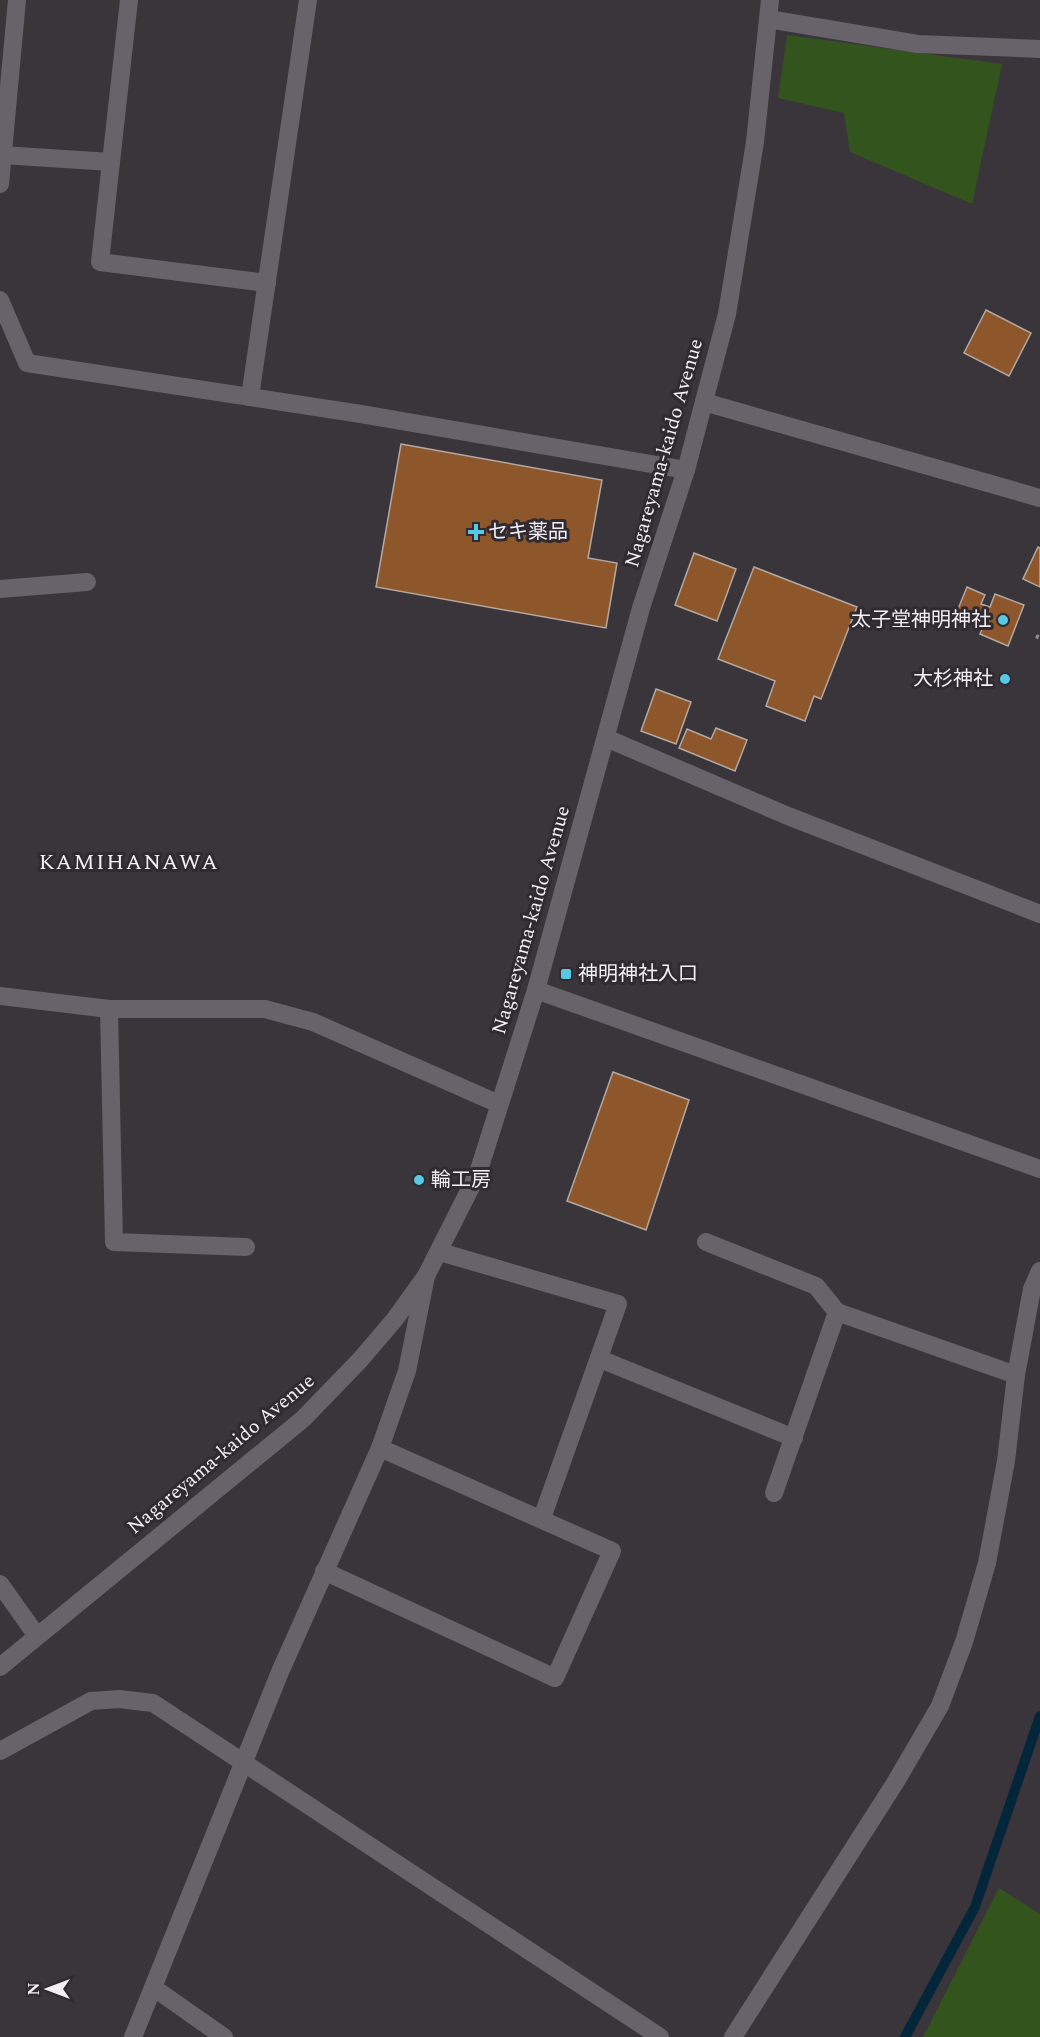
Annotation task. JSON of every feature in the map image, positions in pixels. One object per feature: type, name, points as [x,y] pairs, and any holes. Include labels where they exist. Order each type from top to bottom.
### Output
[{"type":"street","points":[[0,184],[17,0]]},
{"type":"street","points":[[129,0],[100,262],[267,283]]},
{"type":"street","points":[[250,397],[308,0]]},
{"type":"street","name":"Nagareyama-kaido Avenue","points":[[0,1667],[303,1419],[360,1360],[395,1319],[426,1276],[478,1173],[536,990],[641,608],[686,470],[727,314],[755,142],[770,0]]},
{"type":"street","points":[[768,19],[918,44],[1040,49]]},
{"type":"street","points":[[2,155],[111,162]]},
{"type":"street","points":[[0,300],[27,363],[250,397],[686,470]]},
{"type":"street","points":[[704,402],[1040,498]]},
{"type":"street","points":[[0,589],[87,582]]},
{"type":"street","points":[[606,738],[788,816],[1040,914]]},
{"type":"street","points":[[536,990],[1040,1169]]},
{"type":"street","points":[[0,996],[109,1009],[265,1009],[313,1022],[500,1104]]},
{"type":"street","points":[[109,1009],[114,1242],[246,1247]]},
{"type":"street","points":[[706,1242],[816,1286],[837,1312],[1016,1375]]},
{"type":"street","points":[[440,1252],[618,1304],[542,1518]]},
{"type":"street","points":[[733,2037],[895,1783],[940,1706],[964,1642],[987,1563],[1006,1461],[1016,1375],[1032,1290],[1040,1271]]},
{"type":"street","points":[[133,2037],[243,1761],[324,1571],[380,1448],[407,1371],[426,1276]]},
{"type":"street","points":[[774,1493],[837,1312]]},
{"type":"street","points":[[600,1359],[794,1438]]},
{"type":"street","points":[[324,1571],[555,1678],[612,1551],[380,1448]]},
{"type":"street","points":[[0,1584],[37,1636]]},
{"type":"street","points":[[0,1751],[91,1701],[119,1699],[153,1703],[660,2037]]},
{"type":"street","points":[[154,1988],[224,2037]]},
{"type":"green space","points":[[787,35],[1002,64],[972,204],[850,152],[844,113],[778,98]]},
{"type":"green space","points":[[999,1888],[1040,1914],[1040,2037],[923,2037]]},
{"type":"building","points":[[986,310],[1031,333],[1009,376],[964,353]]},
{"type":"building","points":[[401,444],[602,480],[588,558],[617,563],[606,628],[376,587]]},
{"type":"building","points":[[1038,547],[1040,548],[1040,587],[1023,579]]},
{"type":"building","points":[[694,553],[736,569],[717,621],[675,605]]},
{"type":"building","points":[[754,567],[857,607],[821,699],[814,696],[805,721],[766,706],[775,681],[718,659]]},
{"type":"building","points":[[967,587],[985,595],[981,604],[990,607],[995,594],[1024,605],[1008,646],[980,634],[986,620],[976,616],[974,622],[956,614]]},
{"type":"building","points":[[656,689],[691,702],[676,744],[641,731]]},
{"type":"building","points":[[716,728],[747,740],[735,771],[679,748],[687,729],[711,739]]},
{"type":"building","points":[[613,1072],[689,1100],[646,1230],[567,1201]]},
{"type":"waterway","points":[[905,2037],[975,1907],[1040,1716]]},
{"type":"place","name":"セキ薬品","points":[[476,532]]},
{"type":"place","name":"太子堂神明神社","points":[[1003,620]]},
{"type":"place","name":"大杉神社","points":[[1005,679]]},
{"type":"place","name":"神明神社入口","points":[[566,974]]},
{"type":"place","name":"輪工房","points":[[419,1180]]},
{"type":"district","name":"KAMIHANAWA","points":[[129,862]]}]
